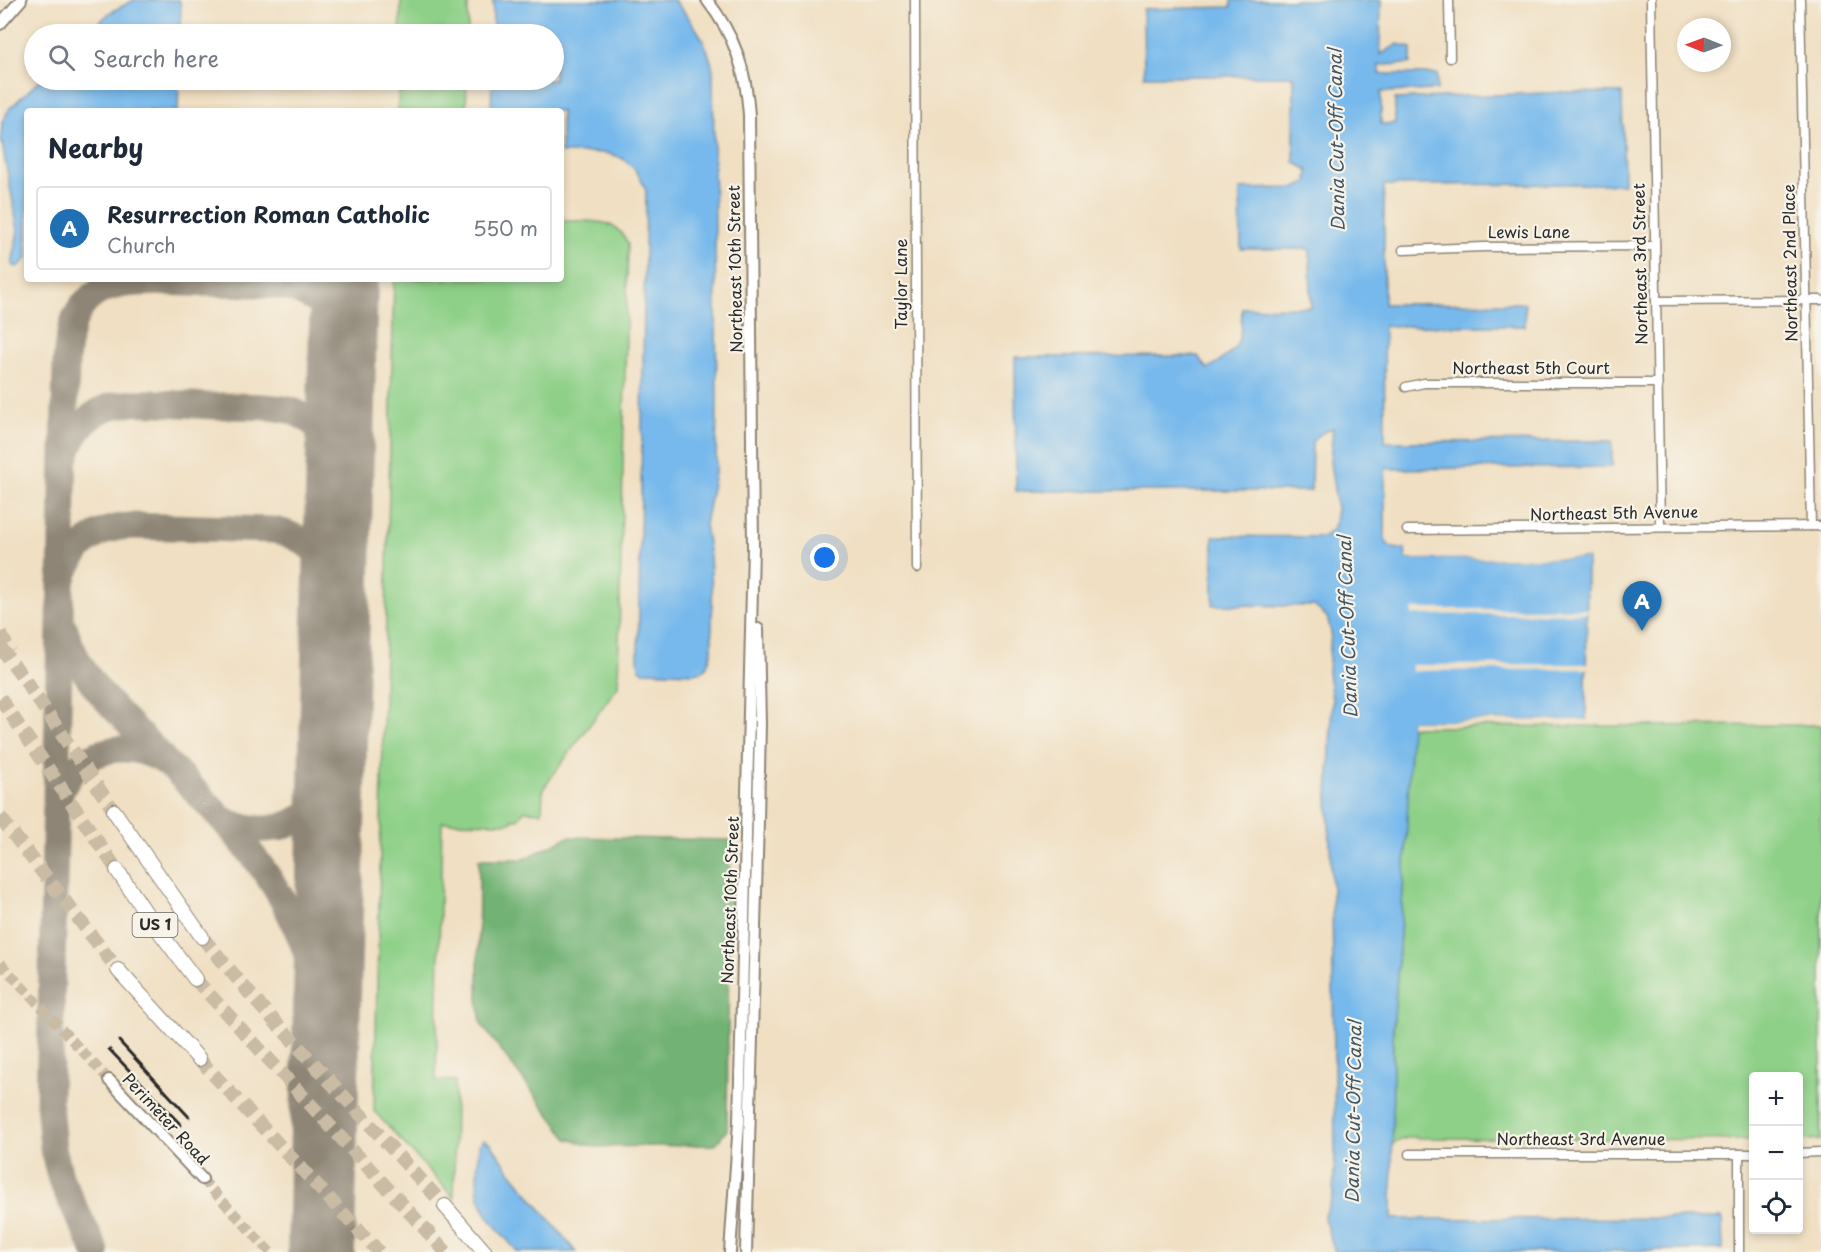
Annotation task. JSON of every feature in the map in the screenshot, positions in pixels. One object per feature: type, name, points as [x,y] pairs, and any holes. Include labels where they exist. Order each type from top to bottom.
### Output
[{"type":"main road","points":[[114,811],[202,937]]},
{"type":"main road","name":"US 1","points":[[117,870],[195,979]]},
{"type":"main road","points":[[118,970],[199,1059]]},
{"type":"main road","points":[[445,1206],[485,1252]]},
{"type":"street","points":[[0,24],[21,0]]},
{"type":"street","name":"Taylor Lane","points":[[915,0],[917,568]]},
{"type":"street","points":[[1449,0],[1450,57]]},
{"type":"street","name":"Northeast 3rd Street","points":[[1651,0],[1660,527]]},
{"type":"street","name":"Northeast 2nd Place","points":[[1800,0],[1811,526]]},
{"type":"street","name":"Northeast 10th Street","points":[[708,1],[732,39],[740,60],[747,84],[749,115],[753,548],[747,829],[746,1252]]},
{"type":"street","name":"Lewis Lane","points":[[1403,250],[1655,246]]},
{"type":"street","points":[[1656,301],[1821,300]]},
{"type":"street","name":"Northeast 5th Court","points":[[1406,387],[1424,383],[1657,383]]},
{"type":"street","name":"Northeast 5th Avenue","points":[[1407,530],[1821,526]]},
{"type":"street","name":"Northeast 10th Street","points":[[730,1252],[746,1070],[758,852],[759,636],[753,548]]},
{"type":"street","points":[[747,829],[752,833],[758,852]]},
{"type":"street","name":"Perimeter Road","points":[[109,1080],[202,1179]]},
{"type":"street","points":[[1803,1153],[1821,1152]]},
{"type":"street","name":"Northeast 3rd Avenue","points":[[1409,1154],[1749,1154]]},
{"type":"street","points":[[1739,1154],[1739,1252]]},
{"type":"green space","points":[[401,0],[468,0],[468,24],[400,24]]},
{"type":"green space","points":[[399,90],[467,90],[466,108],[398,108]]},
{"type":"green space","points":[[564,221],[608,224],[623,235],[628,244],[618,686],[543,789],[542,812],[524,811],[518,819],[512,819],[512,822],[507,823],[442,822],[436,1080],[455,1081],[454,1198],[374,1111],[394,282],[564,282]]},
{"type":"green space","points":[[1821,725],[1821,1140],[1803,1140],[1803,1072],[1749,1072],[1749,1140],[1412,1137],[1392,1144],[1393,1031],[1406,848],[1410,727]]},
{"type":"green space","points":[[568,837],[730,840],[727,1130],[715,1145],[595,1147],[568,1139],[481,1024],[478,998],[479,859],[524,859]]},
{"type":"water","points":[[134,0],[179,0],[180,24],[97,24],[111,12]]},
{"type":"water","points":[[493,0],[674,0],[698,32],[710,59],[713,70],[717,400],[716,468],[705,524],[712,590],[712,651],[703,671],[693,673],[643,671],[638,662],[646,191],[639,176],[623,159],[602,153],[564,153],[564,108],[491,108],[492,90],[564,90],[564,24],[493,24]]},
{"type":"water","name":"Dania Cut-Off Canal","points":[[1231,0],[1381,0],[1380,55],[1398,44],[1411,48],[1411,63],[1379,65],[1380,74],[1437,74],[1437,90],[1381,92],[1381,124],[1395,123],[1395,99],[1569,92],[1622,93],[1624,184],[1384,185],[1384,304],[1525,303],[1525,326],[1384,326],[1385,442],[1612,441],[1612,467],[1385,469],[1385,540],[1394,548],[1405,549],[1406,559],[1587,558],[1586,720],[1411,721],[1406,848],[1393,1031],[1392,1219],[1722,1218],[1723,1249],[1335,1252],[1324,1218],[1333,1195],[1335,1152],[1332,891],[1328,798],[1332,699],[1328,673],[1331,632],[1327,617],[1314,606],[1213,605],[1213,536],[1323,537],[1334,528],[1337,509],[1330,462],[1333,428],[1318,435],[1312,442],[1311,491],[1016,491],[1015,357],[1198,356],[1208,369],[1227,356],[1237,345],[1242,308],[1311,307],[1310,249],[1241,249],[1240,189],[1296,188],[1307,182],[1308,170],[1294,162],[1294,76],[1144,76],[1143,9],[1231,7]]},
{"type":"water","points":[[29,90],[179,90],[178,108],[24,108],[24,261],[17,267],[12,265],[18,230],[1,138],[2,122],[10,108]]},
{"type":"water","points":[[484,1140],[491,1144],[576,1252],[518,1252],[500,1232],[484,1210],[478,1193],[479,1145]]},
{"type":"pier","points":[[1406,555],[1587,555],[1587,558],[1406,559]]},
{"type":"pier","points":[[1412,609],[1587,609],[1587,613],[1412,615]]},
{"type":"pier","points":[[1587,664],[1587,669],[1412,671],[1412,665]]},
{"type":"pier","points":[[1586,720],[1586,723],[1411,724],[1411,721]]},
{"type":"taxiway","points":[[96,1252],[61,1180],[53,1148],[49,1103],[66,363],[70,335],[77,314],[88,299],[103,290],[120,285],[141,283],[273,285],[296,290],[343,314]]},
{"type":"taxiway","points":[[66,456],[72,441],[86,421],[106,408],[117,405],[157,403],[275,408],[291,410],[309,420],[323,434],[334,460],[338,489]]},
{"type":"taxiway","points":[[63,578],[80,548],[97,535],[119,527],[274,530],[303,541],[321,559],[331,583],[336,613]]},
{"type":"taxiway","points":[[65,629],[81,666],[105,699],[162,757]]},
{"type":"taxiway","points":[[58,800],[66,781],[77,767],[107,751],[125,749],[142,752],[159,759],[175,770],[220,817],[260,865],[292,918],[305,948],[314,981],[325,1067]]},
{"type":"taxiway","points":[[223,819],[248,828],[261,829],[288,825],[300,819],[310,811],[322,795],[332,755]]},
{"type":"runway","points":[[321,1252],[344,282]]},
{"type":"tunnel","points":[[0,633],[10,652]]},
{"type":"tunnel","points":[[0,647],[114,811]]},
{"type":"tunnel","points":[[0,698],[117,870]]},
{"type":"tunnel","points":[[0,817],[118,970]]},
{"type":"tunnel","points":[[202,937],[256,1001],[445,1206]]},
{"type":"tunnel","points":[[0,963],[109,1080]]},
{"type":"tunnel","points":[[195,979],[446,1252]]},
{"type":"tunnel","points":[[199,1059],[379,1252]]},
{"type":"tunnel","points":[[202,1179],[270,1252]]},
{"type":"railway","points":[[119,1041],[189,1117]]},
{"type":"railway","points":[[109,1049],[181,1125]]},
{"type":"place","name":"Resurrection Roman Catholic","points":[[1642,631]]}]
